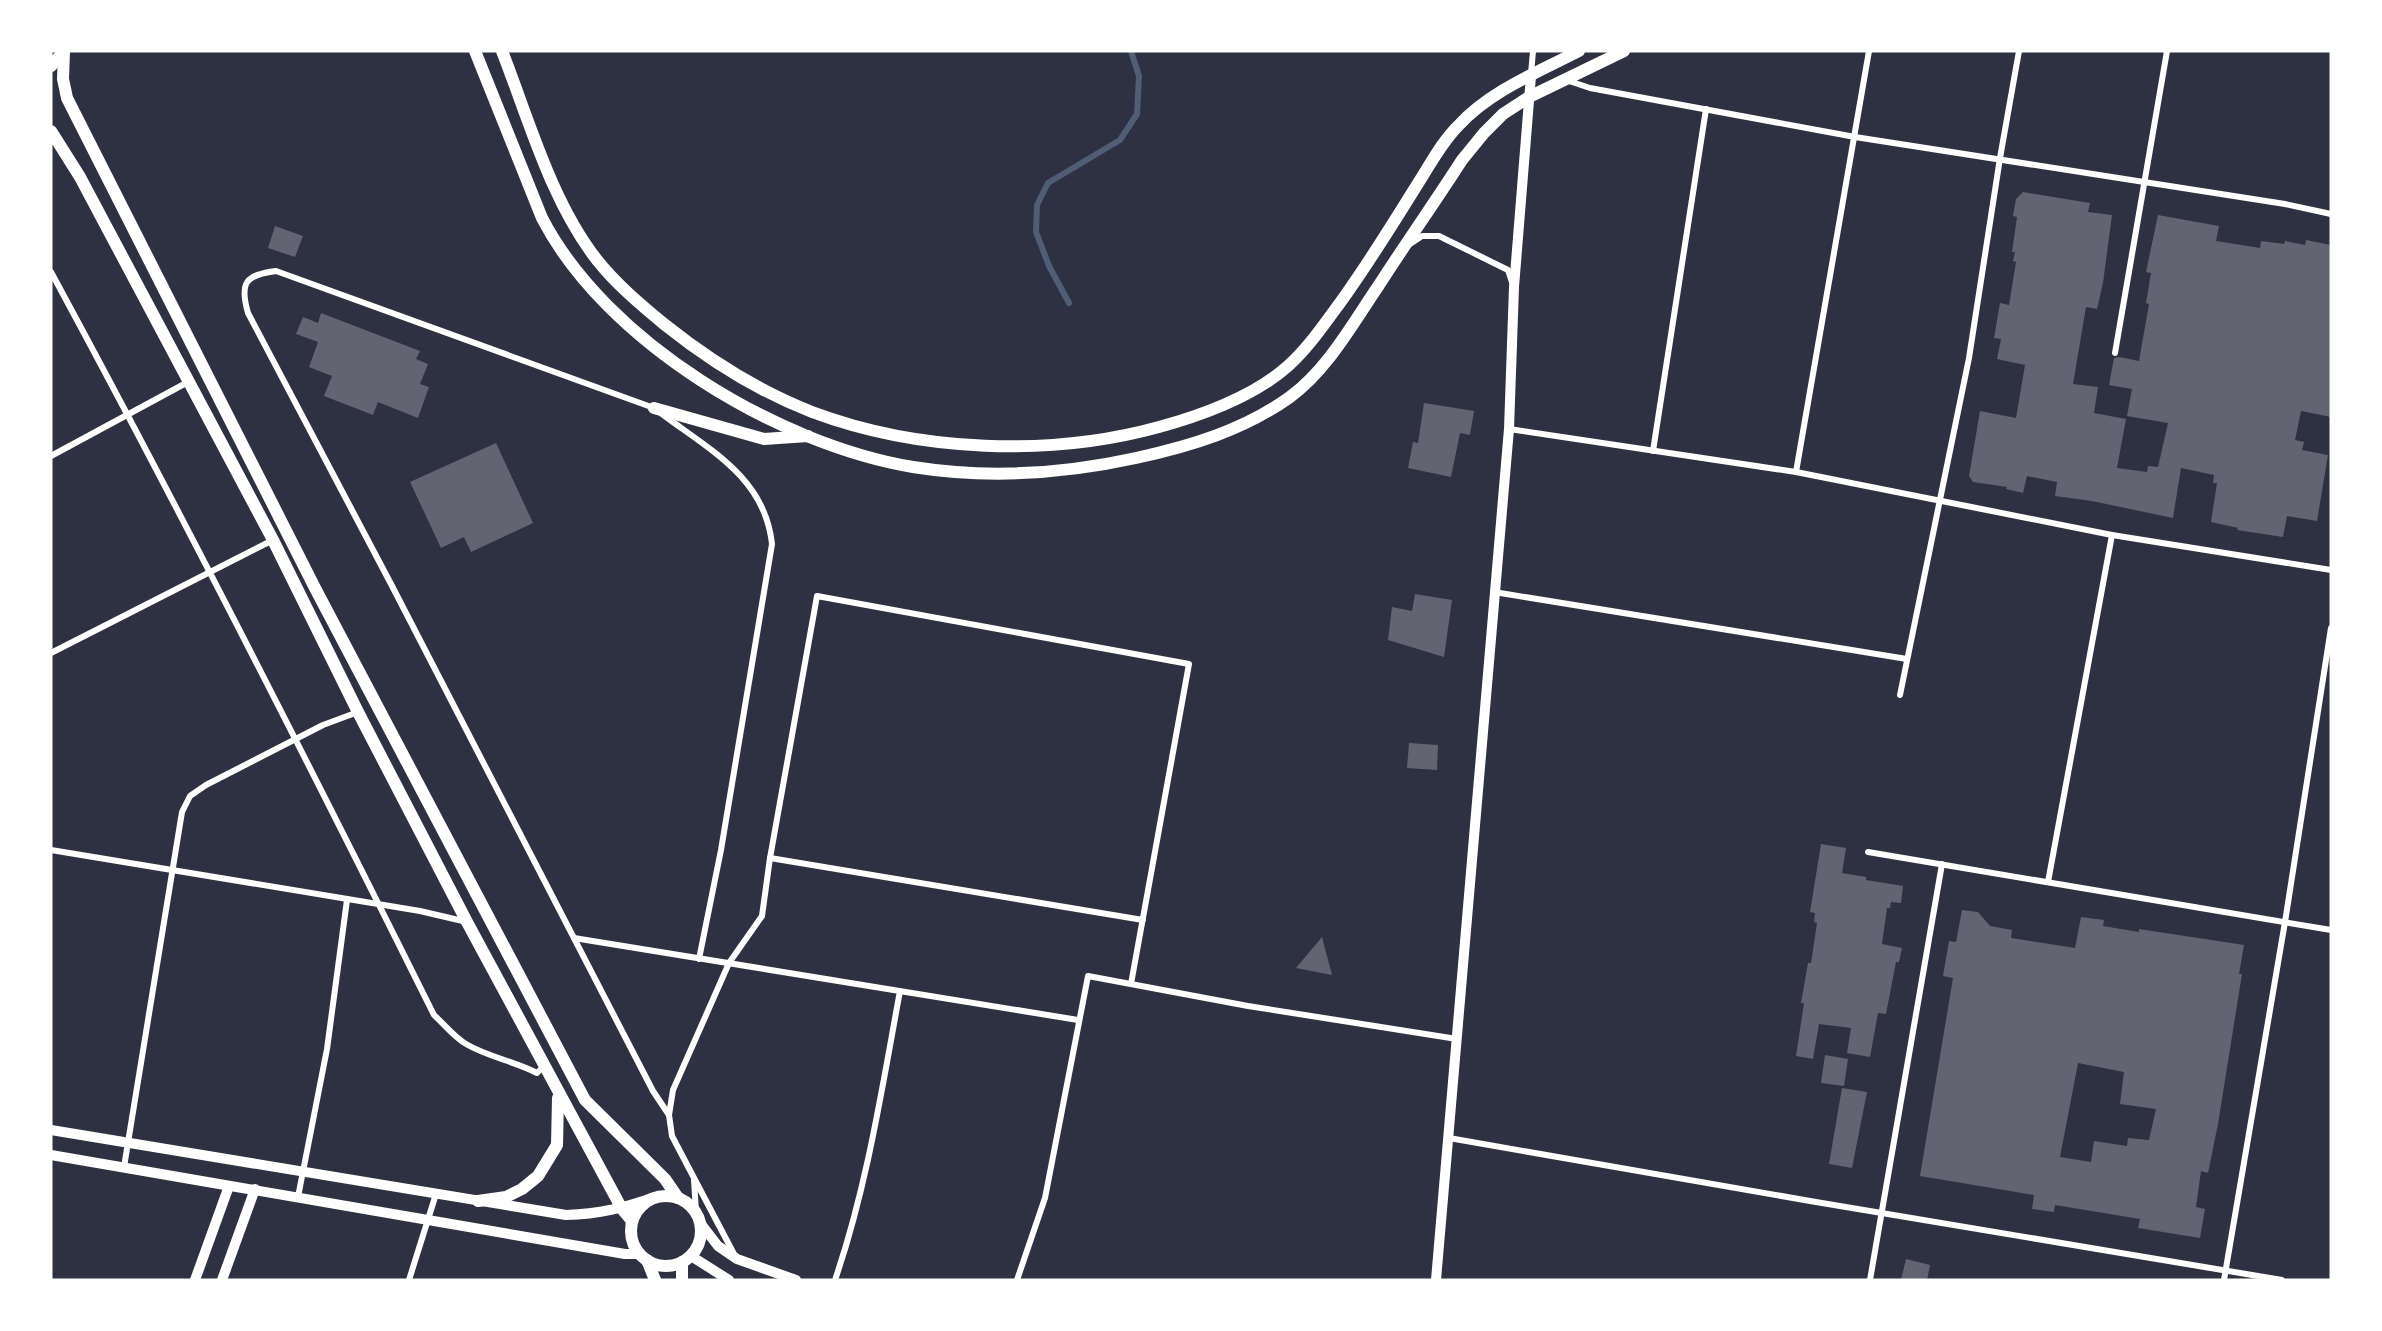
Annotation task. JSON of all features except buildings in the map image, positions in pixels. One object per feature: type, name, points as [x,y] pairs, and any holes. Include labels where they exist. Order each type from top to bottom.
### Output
[{"type":"main road","points":[[51,66],[64,51]]},
{"type":"main road","points":[[64,51],[63,79],[68,98],[315,588],[585,1100],[664,1179],[678,1198]]},
{"type":"main road","points":[[475,51],[542,218],[562,253],[593,289],[632,328],[686,372],[723,395],[812,436],[864,456],[913,466],[1007,474],[1051,472],[1104,465],[1175,450],[1220,435],[1261,416],[1292,395],[1319,370],[1343,339],[1462,160],[1484,133],[1503,114],[1529,97],[1624,51]]},
{"type":"main road","points":[[502,51],[566,214],[583,241],[599,262],[647,310],[698,352],[730,372],[813,412],[867,428],[918,439],[953,444],[1017,447],[1072,445],[1126,436],[1171,424],[1209,411],[1236,398],[1286,368],[1308,346],[1365,269],[1442,146],[1457,127],[1478,107],[1580,51]]},
{"type":"main road","points":[[51,131],[80,177],[273,540],[358,711],[558,1093],[622,1209],[632,1221]]},
{"type":"main road","points":[[654,408],[764,439],[812,436]]},
{"type":"main road","points":[[478,1201],[506,1197],[522,1189],[538,1176],[557,1145],[558,1093]]},
{"type":"main road","points":[[643,1257],[660,1265],[671,1266],[686,1259],[698,1246],[701,1235],[699,1218],[688,1203],[678,1198],[656,1197],[645,1203],[637,1211],[632,1221],[631,1234],[634,1245],[655,1280]]},
{"type":"main road","points":[[682,1280],[686,1259]]},
{"type":"street","points":[[1436,1280],[1509,429],[1514,287],[1533,51]]},
{"type":"street","points":[[1796,472],[1869,51]]},
{"type":"street","points":[[1900,694],[1969,358],[2019,51]]},
{"type":"street","points":[[2115,353],[2167,51]]},
{"type":"street","points":[[1565,80],[1590,88],[1855,136],[2285,204],[2331,214]]},
{"type":"street","points":[[1653,451],[1706,109]]},
{"type":"street","points":[[1404,247],[1422,236],[1439,236],[1508,270],[1514,287]]},
{"type":"street","points":[[51,272],[129,415],[434,1015],[464,1043],[472,1047],[537,1072],[544,1065]]},
{"type":"street","points":[[669,1115],[653,1091],[248,313],[243,296],[246,283],[257,274],[276,272],[654,408],[722,459],[749,484],[761,503],[769,523],[771,544],[721,850],[699,959]]},
{"type":"street","points":[[51,456],[188,382]]},
{"type":"street","points":[[1509,429],[1796,472],[2112,535],[2331,570]]},
{"type":"street","points":[[2048,882],[2112,535]]},
{"type":"street","points":[[51,653],[273,540]]},
{"type":"street","points":[[1494,592],[1907,659]]},
{"type":"street","points":[[737,1259],[672,1136],[669,1115],[673,1090],[729,963],[762,916],[770,858],[817,596],[1189,664],[1131,984]]},
{"type":"street","points":[[2224,1280],[2285,922],[2331,628]]},
{"type":"street","points":[[124,1167],[182,812],[190,796],[206,785],[323,724],[358,711]]},
{"type":"street","points":[[51,850],[420,911],[467,922]]},
{"type":"street","points":[[1868,852],[2331,930]]},
{"type":"street","points":[[770,858],[1143,920]]},
{"type":"street","points":[[1870,1280],[1942,864]]},
{"type":"street","points":[[298,1197],[327,1050],[347,900]]},
{"type":"street","points":[[574,938],[1078,1020]]},
{"type":"street","points":[[1017,1280],[1045,1198],[1088,976],[1248,1006],[1457,1039]]},
{"type":"street","points":[[835,1280],[846,1248],[862,1183],[900,991]]},
{"type":"street","points":[[51,1130],[566,1215],[595,1214],[622,1209],[656,1197]]},
{"type":"street","points":[[1449,1138],[2282,1280]]},
{"type":"street","points":[[51,1155],[643,1257]]},
{"type":"street","points":[[693,1177],[699,1218],[718,1246],[737,1259],[795,1280]]},
{"type":"street","points":[[195,1280],[229,1186]]},
{"type":"street","points":[[222,1280],[255,1189]]},
{"type":"street","points":[[410,1280],[436,1194]]},
{"type":"street","points":[[686,1259],[729,1280]]},
{"type":"waterway","points":[[1069,303],[1049,266],[1036,232],[1037,205],[1048,183],[1120,140],[1137,114],[1139,76],[1131,51]]}]
